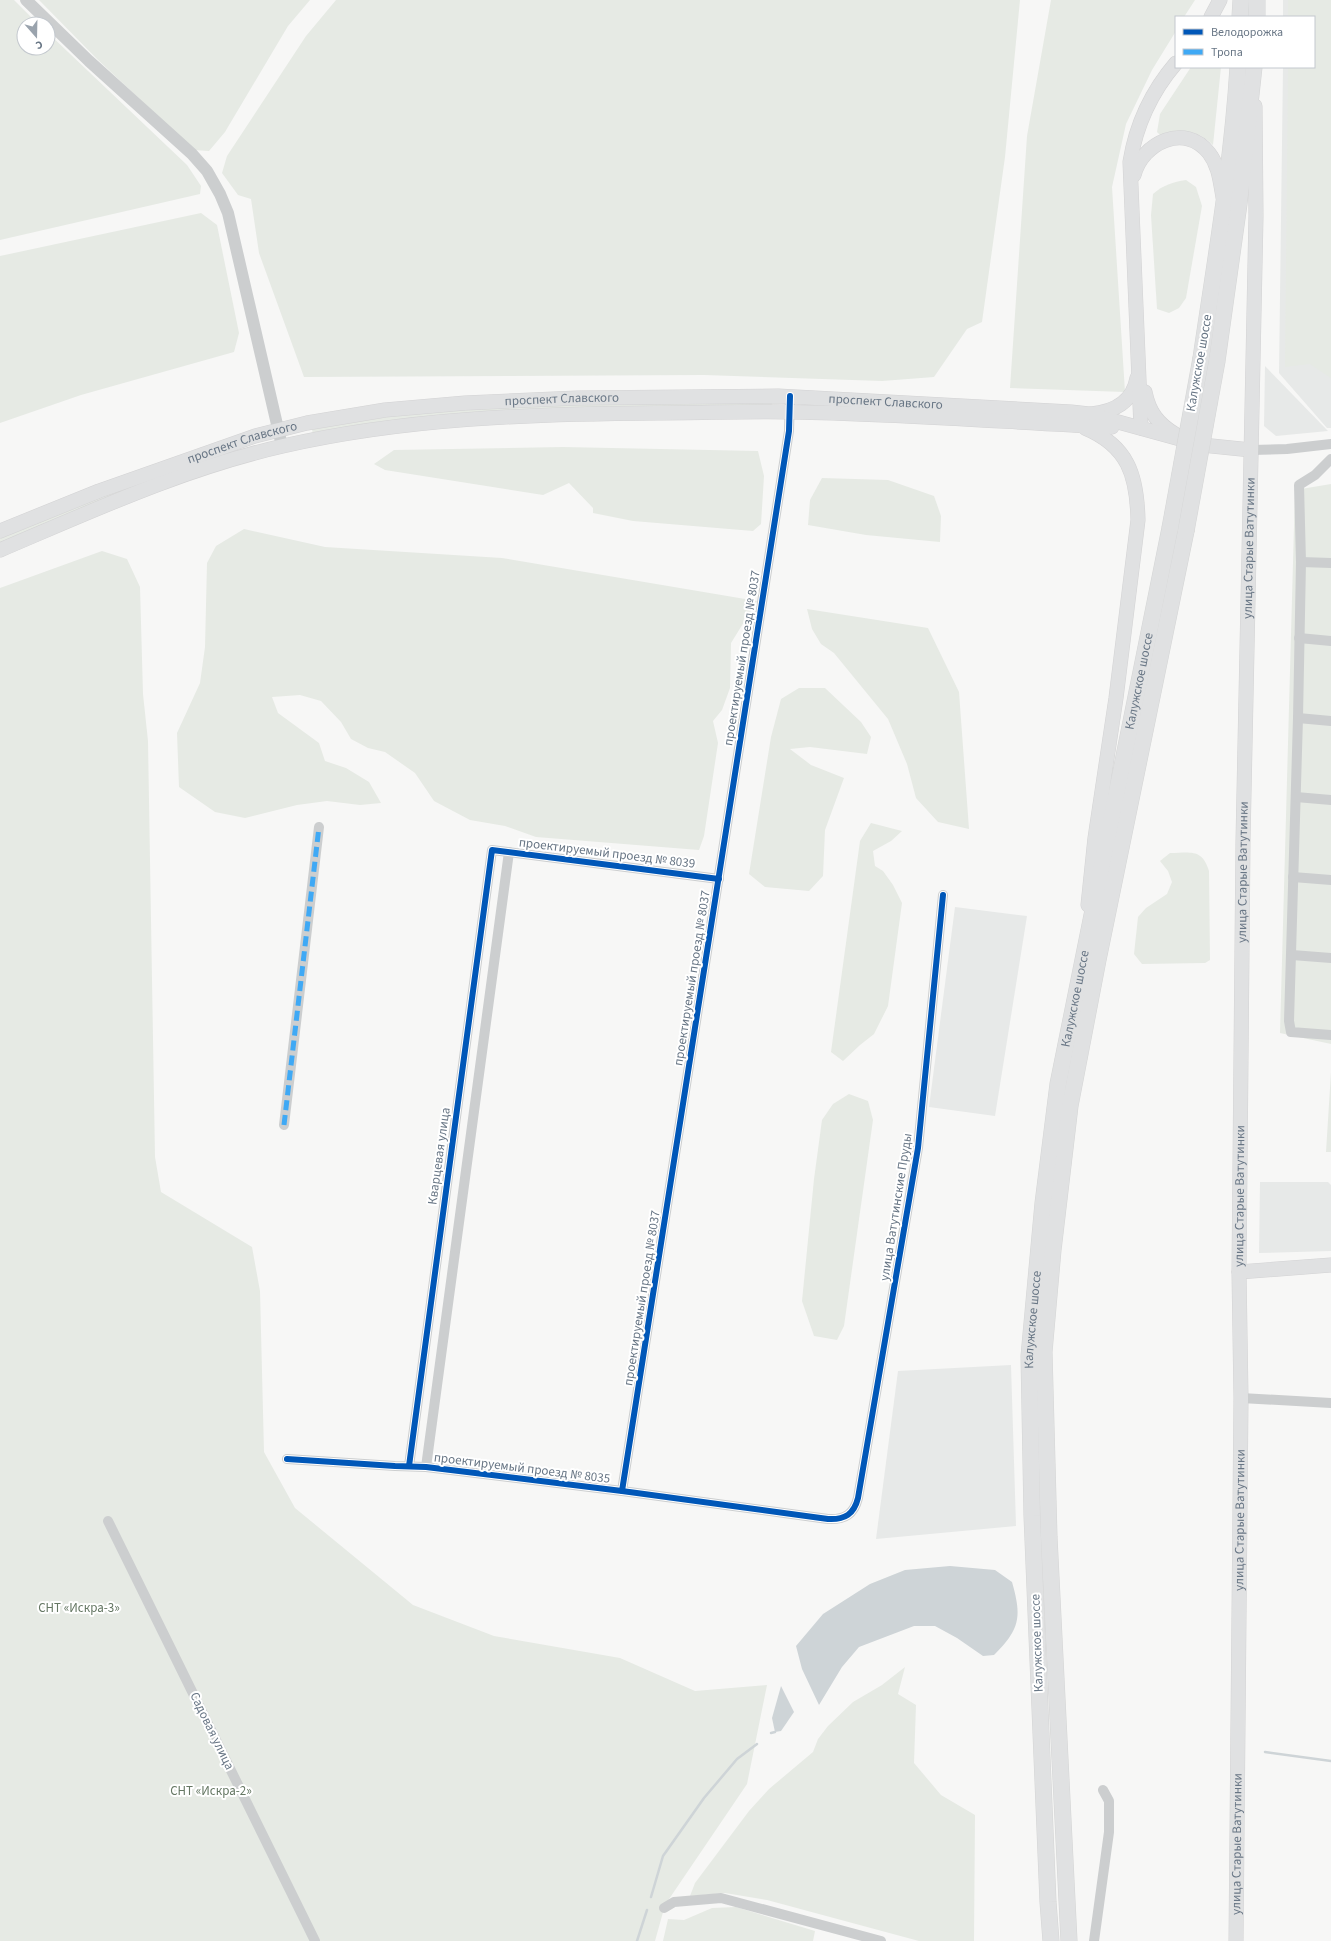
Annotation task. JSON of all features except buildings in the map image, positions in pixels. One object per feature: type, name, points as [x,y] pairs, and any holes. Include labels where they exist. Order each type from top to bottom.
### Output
[{"type":"highway","points":[[1240,16],[1241,0]]},
{"type":"highway","points":[[1257,0],[1257,16]]},
{"type":"highway","name":"Калужское шоссе","points":[[1051,1941],[1048,1902],[1032,1516],[1029,1356],[1043,1203],[1058,1084],[1082,956],[1170,528],[1201,358],[1224,204],[1236,103],[1238,68]]},
{"type":"highway","name":"Калужское шоссе","points":[[1069,1941],[1049,1537],[1044,1352],[1053,1250],[1070,1106],[1098,960],[1186,531],[1217,361],[1239,204],[1254,68]]},
{"type":"main road","points":[[1212,16],[1220,0]]},
{"type":"main road","points":[[1141,428],[1130,162],[1133,142],[1147,107],[1161,82],[1175,64]]},
{"type":"main road","name":"Калужское шоссе","points":[[1251,450],[1257,165],[1254,68]]},
{"type":"main road","points":[[1132,182],[1140,159],[1152,146],[1170,138],[1187,138],[1202,146],[1213,159],[1217,167],[1224,204]]},
{"type":"main road","points":[[1089,414],[1102,413],[1123,404],[1136,387],[1139,366]]},
{"type":"main road","points":[[1139,366],[1149,407],[1155,419],[1164,428],[1184,439]]},
{"type":"main road","name":"проспект Славского","points":[[0,531],[99,491],[254,436],[278,429],[385,410],[465,403],[577,398],[790,396],[1089,414],[1221,448],[1251,450]]},
{"type":"main road","name":"проспект Славского","points":[[0,550],[174,479],[242,457],[282,446],[385,427],[466,419],[575,414],[789,412],[1141,428]]},
{"type":"main road","points":[[1077,425],[1099,434],[1110,441],[1118,450],[1128,464],[1134,481],[1138,505],[1138,520],[1116,698],[1095,838],[1082,956]]},
{"type":"main road","name":"улица Старые Ватутинки","points":[[1236,1941],[1241,1398],[1238,1272],[1243,841],[1251,450]]},
{"type":"main road","points":[[1238,1272],[1331,1265]]},
{"type":"main road","points":[[1044,1941],[1048,1902]]},
{"type":"street","points":[[26,0],[89,61],[192,154],[207,171],[220,194],[228,213],[282,446]]},
{"type":"street","name":"проектируемый проезд № 8037","points":[[622,1491],[789,431],[790,396]]},
{"type":"street","points":[[272,402],[280,416],[288,421],[307,423]]},
{"type":"street","points":[[254,436],[266,428],[271,421],[272,402]]},
{"type":"street","points":[[1251,450],[1287,449],[1331,444]]},
{"type":"street","points":[[1331,459],[1315,476],[1299,485],[1301,562],[1298,718],[1292,955],[1289,1002],[1289,1022],[1291,1032],[1331,1035]]},
{"type":"street","points":[[1301,562],[1331,563]]},
{"type":"street","points":[[1299,638],[1331,641]]},
{"type":"street","points":[[1298,718],[1331,721]]},
{"type":"street","points":[[1296,797],[1331,800]]},
{"type":"street","points":[[284,1125],[319,827]]},
{"type":"street","name":"проектируемый проезд № 8039","points":[[492,850],[719,879]]},
{"type":"street","name":"Кварцевая улица","points":[[409,1466],[492,850]]},
{"type":"street","points":[[426,1467],[509,852]]},
{"type":"street","points":[[1293,877],[1331,880]]},
{"type":"street","name":"улица Ватутинские Пруды","points":[[848,1516],[855,1508],[858,1498],[918,1148],[943,896]]},
{"type":"street","points":[[1292,955],[1331,958]]},
{"type":"street","points":[[1241,1398],[1331,1403]]},
{"type":"street","name":"проектируемый проезд № 8035","points":[[287,1459],[426,1467],[622,1491],[828,1519],[839,1520],[848,1516]]},
{"type":"street","name":"Садовая улица","points":[[108,1521],[316,1941]]},
{"type":"street","points":[[1094,1941],[1109,1832],[1109,1801],[1103,1790]]},
{"type":"street","points":[[664,1908],[674,1902],[721,1898],[881,1941]]},
{"type":"shaded area","points":[[1283,0],[1331,0],[1331,428],[1327,428],[1279,373],[1283,68],[1315,68],[1315,16],[1283,16]]},
{"type":"shaded area","points":[[1265,366],[1328,431],[1276,436],[1264,426]]},
{"type":"shaded area","points":[[955,907],[1027,916],[995,1116],[929,1107]]},
{"type":"shaded area","points":[[1260,1182],[1328,1182],[1331,1185],[1331,1251],[1259,1253]]},
{"type":"shaded area","points":[[1011,1365],[1016,1526],[876,1539],[898,1371]]},
{"type":"shaded area","points":[[950,1566],[995,1570],[1012,1582],[1018,1614],[1014,1630],[1003,1646],[994,1655],[983,1656],[957,1638],[935,1626],[914,1626],[859,1647],[842,1667],[819,1705],[802,1669],[796,1646],[823,1614],[870,1584],[905,1570]]},
{"type":"shaded area","points":[[781,1686],[794,1712],[781,1731],[775,1732],[772,1718]]},
{"type":"green space","points":[[0,0],[14,0],[30,16],[16,16],[16,56],[56,56],[56,41],[187,165],[201,186],[200,194],[0,240]]},
{"type":"green space","points":[[39,0],[310,0],[288,26],[225,132],[209,151],[194,150],[97,59]]},
{"type":"green space","points":[[336,0],[1020,0],[1005,157],[982,322],[967,329],[934,377],[882,381],[704,375],[304,377],[259,253],[251,199],[238,195],[222,173],[227,156],[306,36]]},
{"type":"green space","points":[[1051,0],[1195,0],[1185,16],[1175,16],[1175,33],[1152,70],[1126,124],[1112,187],[1125,392],[1010,388],[1027,136]]},
{"type":"green space","points":[[1288,0],[1331,0],[1331,378],[1310,364],[1285,367],[1288,68],[1315,68],[1315,16],[1288,16]]},
{"type":"green space","points":[[1190,68],[1221,68],[1213,145],[1195,133],[1161,136],[1157,132],[1160,114]]},
{"type":"green space","points":[[1186,180],[1196,187],[1202,206],[1186,298],[1179,308],[1169,313],[1157,309],[1151,215],[1153,194],[1168,184]]},
{"type":"green space","points":[[201,213],[217,225],[239,333],[234,352],[81,395],[0,423],[0,256]]},
{"type":"green space","points":[[618,402],[772,402],[772,408],[313,435],[312,429],[369,419],[465,408]]},
{"type":"green space","points":[[563,447],[758,451],[764,476],[761,524],[753,531],[633,521],[593,513],[593,508],[569,483],[543,495],[385,470],[374,464],[394,450]]},
{"type":"green space","points":[[172,470],[173,472],[0,543],[0,538]]},
{"type":"green space","points":[[822,478],[888,480],[934,496],[941,516],[940,542],[866,535],[808,525],[810,500]]},
{"type":"green space","points":[[1331,484],[1331,1044],[1280,1033],[1295,490]]},
{"type":"green space","points":[[244,529],[325,547],[502,558],[757,601],[731,643],[730,688],[722,710],[713,721],[718,743],[704,836],[699,850],[536,837],[505,826],[470,820],[434,801],[415,773],[385,752],[368,748],[351,739],[341,722],[321,701],[300,695],[272,697],[278,713],[319,743],[325,761],[346,768],[369,782],[381,803],[360,805],[327,801],[297,805],[245,818],[215,812],[179,787],[177,733],[200,683],[205,647],[207,563],[216,546]]},
{"type":"green space","points":[[102,551],[127,559],[140,587],[143,694],[148,741],[155,1157],[161,1192],[252,1247],[260,1291],[264,1452],[295,1508],[413,1605],[494,1636],[620,1658],[695,1691],[767,1685],[747,1784],[665,1905],[655,1941],[0,1941],[0,588]]},
{"type":"green space","points":[[807,609],[928,628],[959,692],[969,829],[938,822],[916,798],[907,764],[888,719],[834,653],[821,644],[812,629]]},
{"type":"green space","points":[[799,688],[825,688],[861,722],[871,737],[867,754],[810,747],[790,749],[811,765],[844,778],[825,830],[823,876],[809,891],[765,887],[749,874],[771,737],[781,699]]},
{"type":"green space","points":[[871,823],[902,831],[891,841],[873,851],[875,866],[883,871],[893,885],[902,903],[888,1006],[874,1034],[843,1061],[831,1052],[860,841]]},
{"type":"green space","points":[[1170,853],[1194,853],[1199,855],[1203,858],[1209,871],[1210,960],[1205,963],[1142,964],[1134,954],[1138,917],[1146,908],[1167,894],[1172,882],[1168,871],[1160,861]]},
{"type":"green space","points":[[1331,1072],[1331,1152],[1326,1152]]},
{"type":"green space","points":[[849,1094],[868,1101],[873,1120],[844,1326],[837,1340],[814,1336],[802,1301],[814,1179],[822,1120],[833,1104]]},
{"type":"green space","points":[[905,1667],[898,1694],[916,1705],[914,1763],[941,1795],[975,1815],[974,1941],[919,1941],[767,1900],[725,1893],[690,1896],[695,1883],[749,1811],[769,1789],[813,1752],[818,1739],[828,1726],[853,1702],[882,1685]]},
{"type":"green space","points":[[736,1907],[815,1931],[813,1941],[663,1941],[668,1919],[684,1920],[712,1908]]},
{"type":"waterway","points":[[771,1733],[775,1732]]},
{"type":"waterway","points":[[651,1897],[663,1856],[704,1798],[737,1759],[757,1744]]},
{"type":"waterway","points":[[1265,1752],[1331,1761]]},
{"type":"waterway","points":[[637,1941],[647,1910]]},
{"type":"marked path","points":[[284,1125],[319,827]]},
{"type":"cycle path","points":[[622,1491],[789,431],[790,396]]},
{"type":"cycle path","points":[[409,1466],[492,850],[719,879]]},
{"type":"cycle path","points":[[287,1459],[426,1467],[622,1491],[828,1519],[848,1515],[854,1508],[858,1498],[918,1148],[943,895]]},
{"type":"park label","name":"СНТ «Искра-3»","points":[[79,1608]]},
{"type":"park label","name":"СНТ «Искра-2»","points":[[211,1791]]}]
